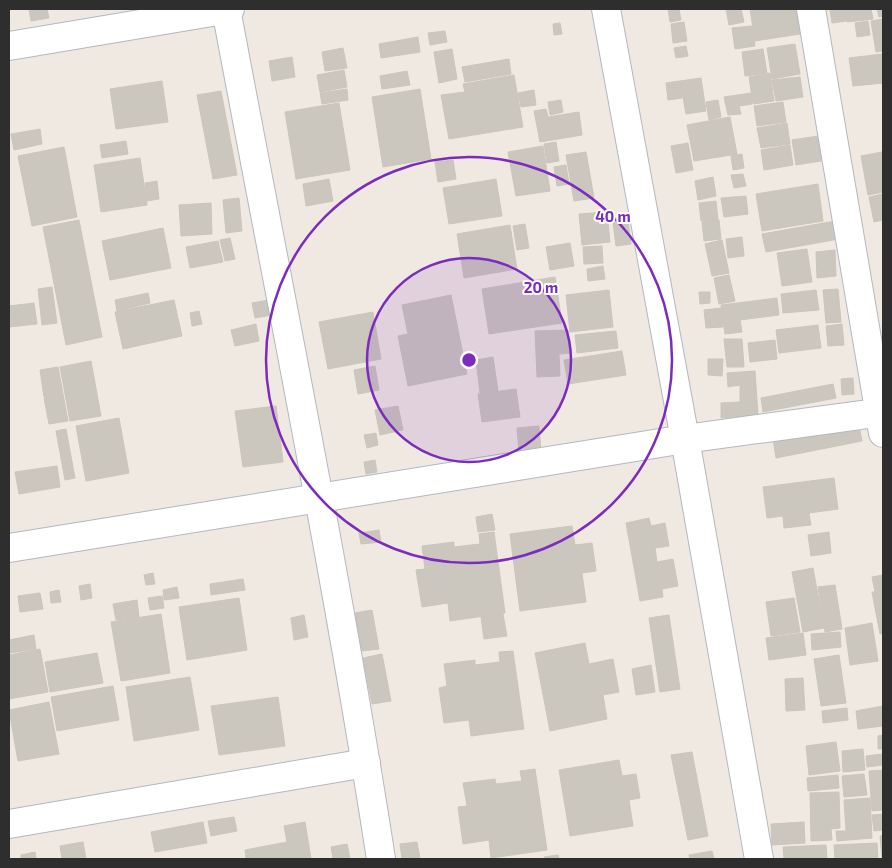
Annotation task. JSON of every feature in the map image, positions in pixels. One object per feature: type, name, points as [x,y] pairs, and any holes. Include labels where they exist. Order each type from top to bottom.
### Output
[{"type":"street","points":[[226,9],[319,499],[366,763],[381,859]]},
{"type":"street","points":[[9,46],[230,9]]},
{"type":"street","points":[[606,9],[685,439],[759,859]]},
{"type":"street","points":[[9,548],[685,439],[882,419],[811,9]]},
{"type":"street","points":[[9,824],[366,763]]},
{"type":"building","points":[[29,9],[47,9],[49,18],[31,21]]},
{"type":"building","points":[[668,9],[679,9],[681,20],[670,22]]},
{"type":"building","points":[[726,9],[741,9],[744,22],[729,25]]},
{"type":"building","points":[[750,9],[796,9],[800,34],[755,41]]},
{"type":"building","points":[[845,9],[846,21],[832,23],[830,10]]},
{"type":"building","points":[[845,9],[871,9],[873,19],[847,22]]},
{"type":"building","points":[[877,9],[883,9],[883,16],[879,17]]},
{"type":"building","points":[[883,19],[883,51],[876,52],[871,21]]},
{"type":"building","points":[[868,21],[870,35],[857,37],[855,23]]},
{"type":"building","points":[[684,22],[687,41],[673,43],[671,24]]},
{"type":"building","points":[[560,23],[562,34],[554,35],[553,24]]},
{"type":"building","points":[[752,26],[755,46],[735,49],[732,28]]},
{"type":"building","points":[[445,31],[447,42],[430,45],[428,33]]},
{"type":"building","points":[[418,37],[420,52],[381,58],[379,44]]},
{"type":"building","points":[[795,44],[800,74],[772,79],[767,48]]},
{"type":"building","points":[[686,46],[688,56],[676,58],[674,48]]},
{"type":"building","points":[[343,48],[347,68],[325,71],[322,52]]},
{"type":"building","points":[[452,49],[457,79],[439,83],[434,52]]},
{"type":"building","points":[[763,49],[767,73],[745,76],[742,52]]},
{"type":"building","points":[[882,54],[883,83],[853,86],[849,58]]},
{"type":"building","points":[[292,57],[295,77],[272,81],[269,61]]},
{"type":"building","points":[[509,59],[511,74],[465,82],[462,67]]},
{"type":"building","points":[[344,70],[347,87],[320,92],[317,75]]},
{"type":"building","points":[[407,71],[410,85],[382,89],[380,76]]},
{"type":"building","points":[[770,73],[774,101],[753,104],[749,77]]},
{"type":"building","points":[[514,75],[523,127],[449,139],[441,95],[465,92],[463,84]]},
{"type":"building","points":[[800,77],[803,97],[776,101],[772,80]]},
{"type":"building","points":[[701,78],[706,111],[686,114],[680,81]]},
{"type":"building","points":[[162,81],[168,122],[116,129],[110,89]]},
{"type":"building","points":[[680,81],[682,98],[668,100],[666,83]]},
{"type":"building","points":[[347,89],[348,100],[322,104],[320,93]]},
{"type":"building","points":[[420,89],[431,159],[383,167],[372,97]]},
{"type":"building","points":[[534,90],[536,105],[521,107],[518,93]]},
{"type":"building","points":[[221,91],[237,175],[213,179],[197,95]]},
{"type":"building","points":[[751,93],[752,104],[739,106],[741,114],[728,115],[724,97]]},
{"type":"building","points":[[561,100],[563,112],[550,115],[548,102]]},
{"type":"building","points":[[718,100],[721,117],[709,120],[706,102]]},
{"type":"building","points":[[783,102],[786,122],[757,126],[754,106]]},
{"type":"building","points":[[339,103],[350,170],[296,179],[285,112]]},
{"type":"building","points":[[546,109],[548,117],[579,112],[582,135],[540,142],[534,111]]},
{"type":"building","points":[[730,117],[737,154],[694,161],[687,125]]},
{"type":"building","points":[[787,123],[790,144],[761,148],[757,128]]},
{"type":"building","points":[[40,129],[42,144],[14,150],[11,134]]},
{"type":"building","points":[[818,136],[821,161],[796,165],[792,140]]},
{"type":"building","points":[[126,141],[128,154],[102,158],[100,145]]},
{"type":"building","points":[[556,142],[559,161],[547,163],[544,144]]},
{"type":"building","points":[[688,143],[693,170],[676,173],[671,146]]},
{"type":"building","points":[[790,145],[793,165],[764,170],[761,150]]},
{"type":"building","points":[[543,146],[550,191],[516,196],[508,152]]},
{"type":"building","points":[[64,147],[77,217],[32,226],[18,156]]},
{"type":"building","points":[[586,152],[594,198],[574,201],[566,155]]},
{"type":"building","points":[[882,152],[883,192],[868,195],[861,156]]},
{"type":"building","points":[[742,154],[744,168],[733,170],[731,156]]},
{"type":"building","points":[[140,158],[147,205],[101,212],[94,165]]},
{"type":"building","points":[[453,160],[456,179],[438,182],[435,162]]},
{"type":"building","points":[[566,165],[569,184],[557,186],[554,167]]},
{"type":"building","points":[[743,174],[746,186],[734,188],[731,175]]},
{"type":"building","points":[[713,177],[716,196],[698,200],[695,181]]},
{"type":"building","points":[[329,179],[333,201],[306,206],[303,184]]},
{"type":"building","points":[[496,179],[502,216],[449,224],[443,188]]},
{"type":"building","points":[[157,181],[159,199],[147,201],[145,183]]},
{"type":"building","points":[[818,184],[823,221],[762,231],[756,194]]},
{"type":"building","points":[[883,194],[883,220],[874,222],[869,197]]},
{"type":"building","points":[[746,196],[748,214],[724,217],[721,198]]},
{"type":"building","points":[[239,198],[242,231],[226,233],[223,200]]},
{"type":"building","points":[[716,201],[718,220],[701,221],[699,203]]},
{"type":"building","points":[[211,203],[212,234],[181,236],[179,205]]},
{"type":"building","points":[[607,212],[610,242],[582,245],[579,214]]},
{"type":"building","points":[[79,220],[102,337],[66,345],[43,227]]},
{"type":"building","points":[[719,220],[721,239],[704,241],[702,222]]},
{"type":"building","points":[[628,221],[631,244],[616,246],[613,223]]},
{"type":"building","points":[[835,221],[839,239],[766,252],[762,234]]},
{"type":"building","points":[[525,224],[529,248],[517,250],[513,226]]},
{"type":"building","points":[[510,225],[517,269],[464,278],[457,234]]},
{"type":"building","points":[[163,228],[171,268],[110,280],[102,241]]},
{"type":"building","points":[[742,237],[744,256],[728,258],[726,239]]},
{"type":"building","points":[[230,238],[235,259],[225,261],[220,240]]},
{"type":"building","points":[[722,240],[729,273],[712,276],[705,244]]},
{"type":"building","points":[[218,241],[223,262],[190,268],[186,247]]},
{"type":"building","points":[[570,243],[574,266],[550,270],[546,247]]},
{"type":"building","points":[[602,246],[603,263],[584,264],[583,247]]},
{"type":"building","points":[[807,249],[812,282],[782,286],[777,253]]},
{"type":"building","points":[[835,250],[836,276],[817,278],[816,252]]},
{"type":"building","points":[[603,266],[605,279],[588,281],[587,269]]},
{"type":"building","points":[[729,275],[735,301],[719,304],[714,278]]},
{"type":"building","points":[[555,277],[562,323],[489,334],[482,289]]},
{"type":"building","points":[[52,287],[57,323],[42,325],[38,289]]},
{"type":"building","points":[[838,289],[841,322],[826,323],[823,290]]},
{"type":"building","points":[[609,290],[613,327],[570,332],[566,295]]},
{"type":"building","points":[[816,290],[819,310],[783,313],[781,294]]},
{"type":"building","points":[[699,292],[710,292],[710,303],[700,304]]},
{"type":"building","points":[[148,293],[150,303],[117,311],[115,300]]},
{"type":"building","points":[[451,295],[467,374],[408,386],[398,336],[408,334],[402,305]]},
{"type":"building","points":[[777,298],[779,315],[740,320],[742,332],[725,334],[721,305]]},
{"type":"building","points":[[174,300],[182,336],[123,349],[115,312]]},
{"type":"building","points":[[269,300],[272,315],[255,318],[252,303]]},
{"type":"building","points":[[34,303],[37,324],[9,327],[9,306]]},
{"type":"building","points":[[721,308],[723,327],[706,328],[704,310]]},
{"type":"building","points":[[199,311],[202,324],[192,326],[190,313]]},
{"type":"building","points":[[373,312],[381,359],[328,369],[319,322]]},
{"type":"building","points":[[256,324],[259,341],[235,346],[231,330]]},
{"type":"building","points":[[842,324],[844,345],[828,346],[826,326]]},
{"type":"building","points":[[818,325],[821,348],[779,353],[776,330]]},
{"type":"building","points":[[568,330],[570,353],[559,354],[560,376],[537,377],[535,331]]},
{"type":"building","points":[[616,331],[618,348],[577,353],[575,335]]},
{"type":"building","points":[[724,339],[742,339],[744,367],[727,367]]},
{"type":"building","points":[[775,340],[777,359],[750,362],[748,343]]},
{"type":"building","points":[[622,351],[626,375],[568,384],[564,360]]},
{"type":"building","points":[[493,357],[498,391],[480,393],[476,360]]},
{"type":"building","points":[[708,359],[723,359],[722,376],[708,375]]},
{"type":"building","points":[[91,361],[101,416],[70,421],[60,367]]},
{"type":"building","points":[[375,366],[379,390],[358,394],[354,370]]},
{"type":"building","points":[[58,367],[63,394],[44,397],[40,370]]},
{"type":"building","points":[[755,371],[758,415],[721,418],[721,403],[740,402],[740,385],[728,387],[727,373]]},
{"type":"building","points":[[853,378],[854,394],[842,395],[841,379]]},
{"type":"building","points":[[833,384],[836,398],[763,412],[761,398]]},
{"type":"building","points":[[516,389],[520,417],[482,422],[478,394]]},
{"type":"building","points":[[63,394],[68,421],[49,424],[44,398]]},
{"type":"building","points":[[276,406],[283,462],[243,467],[235,411]]},
{"type":"building","points":[[398,406],[403,430],[380,435],[375,410]]},
{"type":"building","points":[[119,418],[129,473],[86,481],[76,426]]},
{"type":"building","points":[[858,421],[862,441],[776,458],[773,439]]},
{"type":"building","points":[[539,426],[541,451],[519,453],[517,428]]},
{"type":"building","points":[[66,429],[75,478],[65,480],[56,431]]},
{"type":"building","points":[[376,433],[378,445],[367,448],[364,435]]},
{"type":"building","points":[[375,460],[377,472],[366,474],[364,462]]},
{"type":"building","points":[[57,466],[60,487],[19,494],[15,472]]},
{"type":"building","points":[[834,478],[838,509],[809,513],[811,525],[784,528],[783,516],[767,518],[763,487]]},
{"type":"building","points":[[492,514],[495,530],[478,532],[476,517]]},
{"type":"building","points":[[649,518],[651,526],[665,523],[669,546],[655,548],[657,562],[673,559],[678,586],[662,589],[663,597],[640,601],[626,523]]},
{"type":"building","points":[[572,526],[575,545],[592,543],[596,571],[582,573],[586,602],[520,611],[510,534]]},
{"type":"building","points":[[379,530],[381,542],[361,544],[359,533]]},
{"type":"building","points":[[494,532],[505,613],[450,621],[448,603],[422,607],[416,570],[425,569],[422,546],[454,542],[454,547],[480,544],[479,534]]},
{"type":"building","points":[[829,532],[831,553],[811,556],[808,535]]},
{"type":"building","points":[[813,568],[824,628],[803,632],[792,572]]},
{"type":"building","points":[[153,573],[155,584],[146,585],[144,575]]},
{"type":"building","points":[[883,575],[883,633],[880,634],[872,592],[875,592],[872,577]]},
{"type":"building","points":[[243,579],[245,590],[211,595],[210,584]]},
{"type":"building","points":[[90,584],[92,598],[81,600],[79,586]]},
{"type":"building","points":[[835,585],[842,629],[825,632],[818,587]]},
{"type":"building","points":[[177,587],[179,598],[164,600],[163,590]]},
{"type":"building","points":[[59,590],[61,602],[51,603],[50,592]]},
{"type":"building","points":[[40,593],[43,609],[20,612],[18,596]]},
{"type":"building","points":[[162,596],[164,608],[150,610],[148,598]]},
{"type":"building","points":[[239,598],[247,650],[187,660],[179,607]]},
{"type":"building","points":[[794,598],[800,632],[771,636],[766,602]]},
{"type":"building","points":[[137,600],[139,617],[116,620],[113,604]]},
{"type":"building","points":[[372,610],[379,649],[362,651],[355,613]]},
{"type":"building","points":[[161,614],[170,673],[121,681],[111,622]]},
{"type":"building","points":[[503,614],[507,636],[484,639],[481,617]]},
{"type":"building","points":[[304,615],[308,637],[294,640],[291,618]]},
{"type":"building","points":[[669,615],[680,689],[660,692],[649,618]]},
{"type":"building","points":[[872,623],[878,661],[850,665],[845,628]]},
{"type":"building","points":[[840,632],[841,647],[812,650],[811,634]]},
{"type":"building","points":[[803,633],[806,655],[769,660],[766,638]]},
{"type":"building","points":[[34,635],[36,649],[9,653],[9,640]]},
{"type":"building","points":[[585,643],[589,664],[613,659],[619,692],[603,695],[607,719],[550,731],[535,653]]},
{"type":"building","points":[[40,649],[48,692],[9,699],[9,655]]},
{"type":"building","points":[[513,651],[524,729],[471,736],[469,720],[444,723],[439,688],[447,686],[444,664],[475,660],[475,665],[500,662],[499,652]]},
{"type":"building","points":[[97,653],[103,683],[50,692],[45,662]]},
{"type":"building","points":[[382,654],[391,701],[372,704],[363,658]]},
{"type":"building","points":[[839,655],[846,703],[821,706],[814,659]]},
{"type":"building","points":[[651,665],[655,692],[636,695],[632,669]]},
{"type":"building","points":[[190,677],[199,730],[134,741],[126,687]]},
{"type":"building","points":[[803,678],[805,710],[786,711],[785,679]]},
{"type":"building","points":[[113,686],[119,720],[57,731],[51,697]]},
{"type":"building","points":[[278,697],[285,746],[219,755],[211,706]]},
{"type":"building","points":[[49,702],[59,754],[18,761],[9,710]]},
{"type":"building","points":[[883,706],[883,726],[858,729],[856,711]]},
{"type":"building","points":[[847,708],[848,720],[823,723],[822,711]]},
{"type":"building","points":[[883,735],[883,749],[878,749],[878,736]]},
{"type":"building","points":[[836,742],[840,771],[809,775],[806,746]]},
{"type":"building","points":[[863,749],[865,770],[843,772],[842,751]]},
{"type":"building","points":[[692,752],[708,836],[688,840],[671,755]]},
{"type":"building","points":[[883,754],[883,765],[867,767],[866,756]]},
{"type":"building","points":[[619,760],[622,776],[636,774],[640,798],[629,800],[633,826],[570,836],[559,770]]},
{"type":"building","points":[[535,769],[547,850],[491,858],[489,840],[463,844],[458,807],[467,806],[463,783],[495,779],[496,784],[522,781],[520,771]]},
{"type":"building","points":[[883,770],[883,810],[872,811],[869,771]]},
{"type":"building","points":[[864,774],[867,795],[844,797],[842,776]]},
{"type":"building","points":[[838,775],[839,788],[808,791],[807,778]]},
{"type":"building","points":[[839,792],[840,828],[831,829],[832,840],[811,841],[810,793]]},
{"type":"building","points":[[870,798],[872,838],[837,841],[836,831],[846,831],[844,800]]},
{"type":"building","points":[[883,814],[883,830],[874,831],[872,815]]},
{"type":"building","points":[[234,817],[237,831],[211,836],[208,821]]},
{"type":"building","points":[[203,822],[207,843],[155,852],[151,832]]},
{"type":"building","points":[[305,822],[311,859],[246,859],[245,850],[287,842],[284,826]]},
{"type":"building","points":[[804,822],[805,843],[772,845],[771,824]]},
{"type":"building","points":[[883,835],[883,858],[882,858],[880,836]]},
{"type":"building","points":[[83,842],[86,859],[62,859],[60,846]]},
{"type":"building","points":[[417,842],[420,859],[402,859],[400,844]]},
{"type":"building","points":[[877,843],[878,859],[835,859],[834,845]]},
{"type":"building","points":[[347,844],[350,859],[333,859],[331,847]]},
{"type":"building","points":[[826,845],[827,859],[784,859],[783,847]]},
{"type":"building","points":[[712,851],[714,859],[690,859],[689,855]]},
{"type":"building","points":[[35,852],[36,859],[21,859],[21,855]]},
{"type":"building","points":[[558,855],[559,859],[545,859],[544,857]]}]
